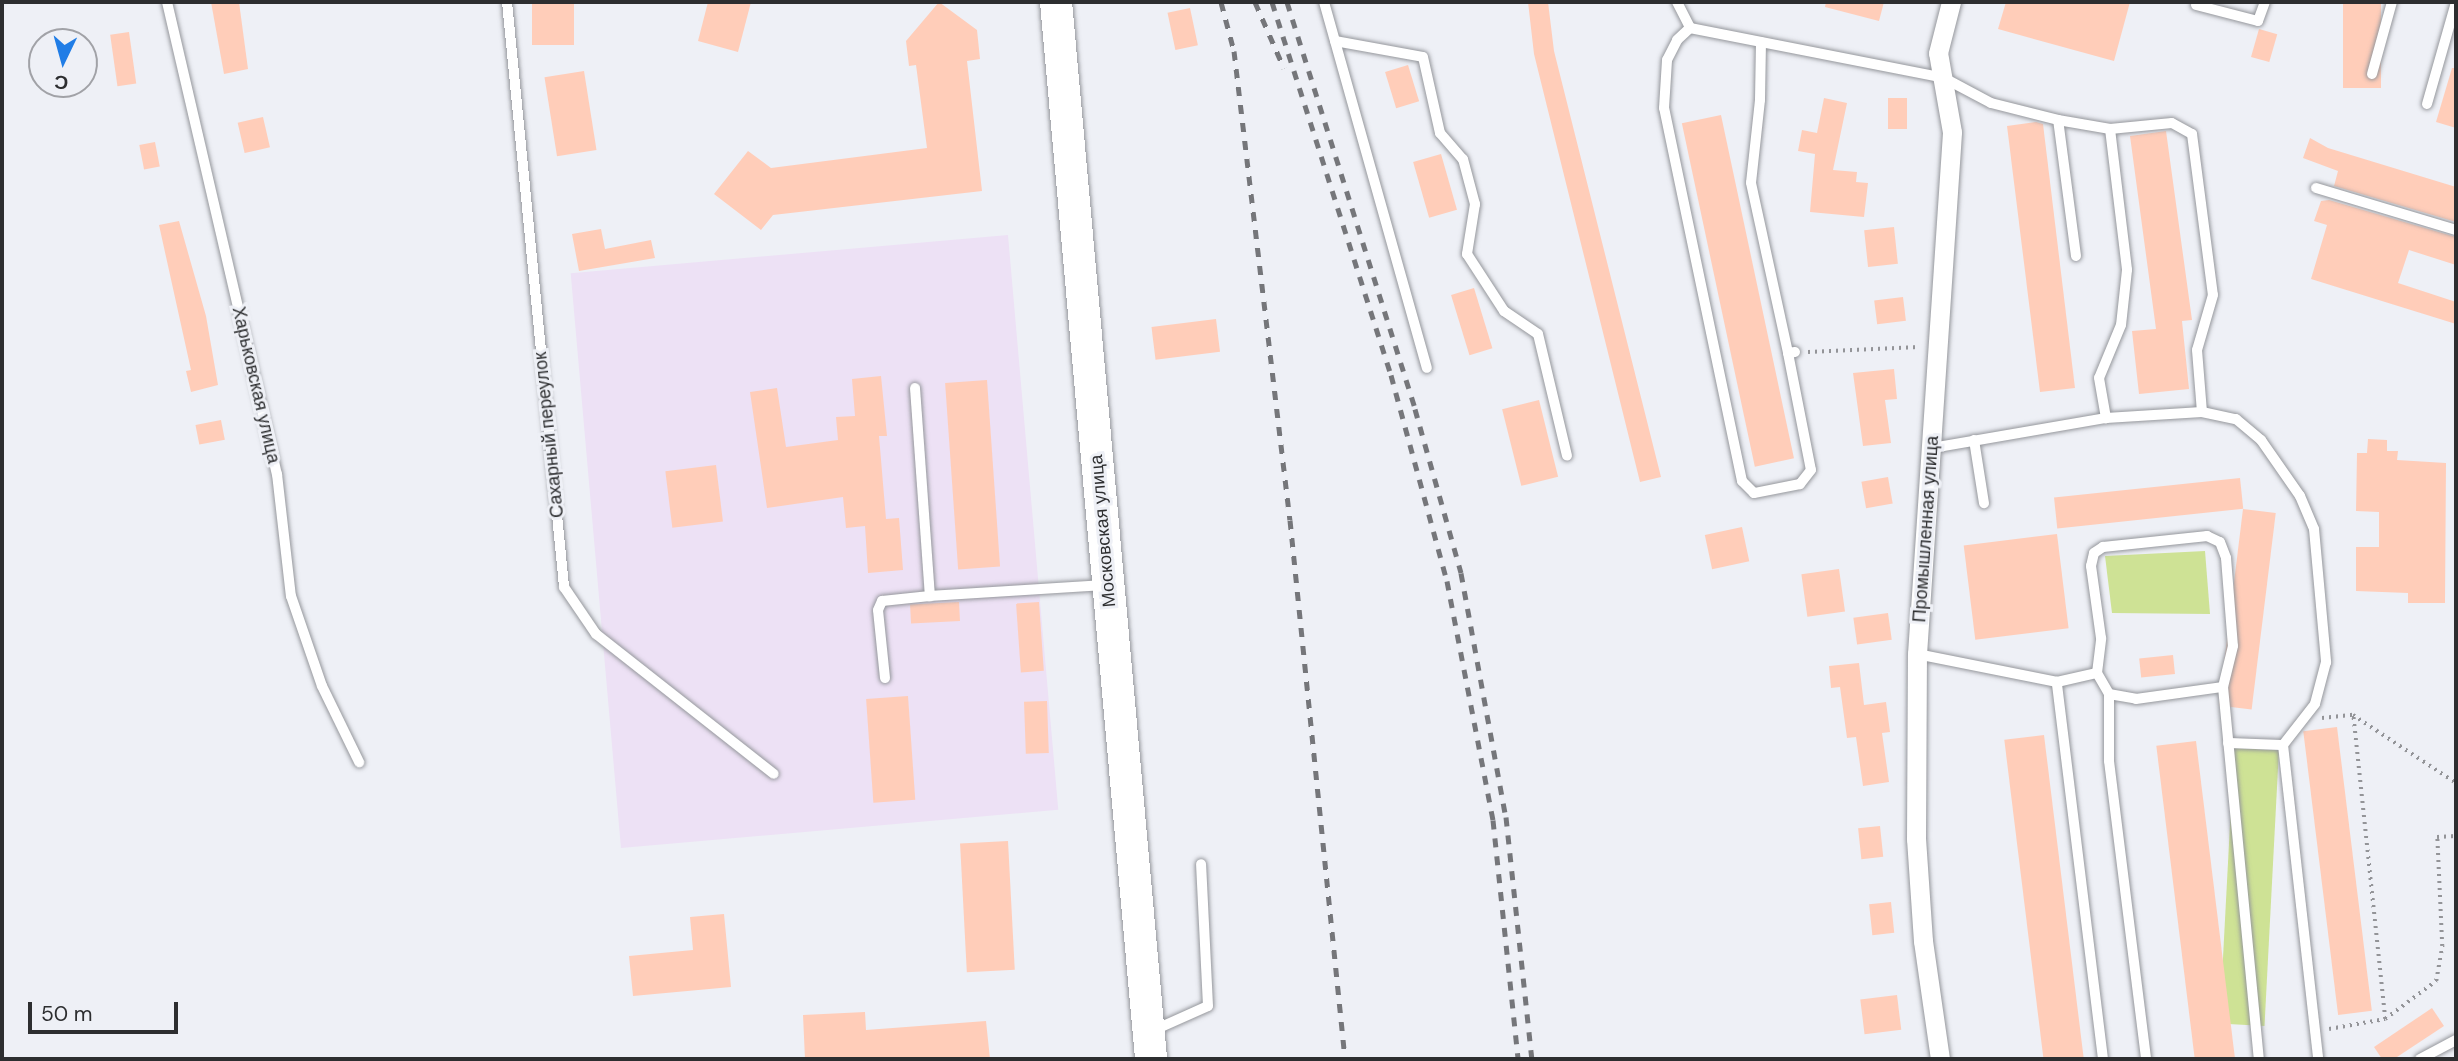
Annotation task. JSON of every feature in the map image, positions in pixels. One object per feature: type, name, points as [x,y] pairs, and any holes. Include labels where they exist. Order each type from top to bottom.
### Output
[{"type":"main road","name":"Московская улица","points":[[1056,2],[1149,1046]]},
{"type":"street","name":"Промышленная улица","points":[[1940,1059],[1923,941],[1916,839],[1917,654],[1952,132],[1938,53],[1951,2]]},
{"type":"lane","name":"Харьковская улица","points":[[167,2],[276,474],[291,596],[322,686],[359,762]]},
{"type":"lane","name":"Сахарный переулок","points":[[507,2],[564,587],[596,634],[774,774]]},
{"type":"lane","points":[[1324,2],[1427,368]]},
{"type":"lane","points":[[1677,2],[1690,28]]},
{"type":"lane","points":[[2196,5],[2258,21],[2265,2]]},
{"type":"lane","points":[[2372,74],[2392,2]]},
{"type":"lane","points":[[2427,104],[2456,2]]},
{"type":"lane","points":[[1690,28],[1944,78],[1991,103],[2057,120],[2110,129],[2172,123],[2192,134],[2213,295],[2197,349],[2202,412]]},
{"type":"lane","points":[[1690,28],[1676,40],[1667,60],[1664,108],[1742,481],[1754,494],[1800,484],[1811,470],[1792,352],[1751,183],[1761,42]]},
{"type":"lane","points":[[1335,41],[1423,57],[1440,133],[1463,159],[1475,204],[1467,254],[1504,311],[1538,334],[1567,456]]},
{"type":"lane","points":[[2057,120],[2076,256]]},
{"type":"lane","points":[[2106,418],[2099,378],[2121,325],[2127,270],[2110,129]]},
{"type":"lane","points":[[2316,188],[2456,230]]},
{"type":"lane","points":[[915,388],[930,596]]},
{"type":"lane","points":[[1932,448],[2106,418],[2202,412],[2236,419],[2261,440],[2300,496],[2314,529],[2326,662],[2315,704],[2283,745],[2318,1059]]},
{"type":"lane","points":[[1975,440],[1984,503]]},
{"type":"lane","points":[[2146,1059],[2109,761],[2109,694],[2097,673],[2101,638],[2091,566],[2094,553],[2103,547],[2207,536],[2220,542],[2226,558],[2233,646],[2222,687],[2259,1059]]},
{"type":"lane","points":[[885,678],[878,610],[882,601],[1108,585]]},
{"type":"lane","points":[[1917,654],[2057,682],[2097,673]]},
{"type":"lane","points":[[2057,682],[2103,1059]]},
{"type":"lane","points":[[2109,694],[2136,699],[2222,687]]},
{"type":"lane","points":[[2228,743],[2283,745]]},
{"type":"lane","points":[[1149,1046],[1208,1006],[1201,864]]},
{"type":"lane","points":[[2420,1059],[2456,1040]]},
{"type":"path","points":[[1792,352],[1939,346]]},
{"type":"path","points":[[2304,719],[2353,715],[2456,783]]},
{"type":"path","points":[[2353,715],[2385,1019]]},
{"type":"path","points":[[2329,1029],[2385,1019],[2437,981],[2442,946],[2437,837],[2456,836]]},
{"type":"shaded area","points":[[1008,235],[1058,810],[621,848],[571,273]]},
{"type":"green space","points":[[2205,551],[2210,614],[2112,613],[2105,556]]},
{"type":"green space","points":[[2234,748],[2279,750],[2264,1026],[2220,1024]]},
{"type":"building","points":[[211,2],[239,2],[248,69],[224,74]]},
{"type":"building","points":[[532,2],[574,2],[574,45],[532,45]]},
{"type":"building","points":[[708,2],[751,2],[738,52],[698,41]]},
{"type":"building","points":[[939,2],[977,30],[980,59],[967,61],[982,191],[773,215],[761,230],[714,194],[748,151],[771,168],[927,148],[916,65],[909,66],[906,41]]},
{"type":"building","points":[[1528,2],[1548,2],[1554,51],[1661,477],[1640,482],[1534,54]]},
{"type":"building","points":[[1826,2],[1884,2],[1879,21],[1825,7]]},
{"type":"building","points":[[2006,2],[2130,2],[2114,61],[1998,29]]},
{"type":"building","points":[[2343,2],[2381,2],[2381,88],[2343,88]]},
{"type":"building","points":[[1190,8],[1198,45],[1175,50],[1168,13]]},
{"type":"building","points":[[2259,29],[2277,34],[2269,62],[2251,57]]},
{"type":"building","points":[[129,32],[136,83],[117,86],[110,35]]},
{"type":"building","points":[[1408,65],[1419,101],[1396,108],[1385,72]]},
{"type":"building","points":[[2452,68],[2456,68],[2456,128],[2436,122]]},
{"type":"building","points":[[584,71],[597,150],[557,156],[544,77]]},
{"type":"building","points":[[1824,98],[1847,103],[1833,170],[1857,172],[1856,182],[1868,183],[1864,217],[1810,212],[1815,154],[1798,151],[1802,130],[1817,133]]},
{"type":"building","points":[[1888,98],[1907,98],[1907,129],[1888,129]]},
{"type":"building","points":[[1721,115],[1794,458],[1755,467],[1682,123]]},
{"type":"building","points":[[263,117],[270,147],[245,153],[238,123]]},
{"type":"building","points":[[2036,122],[2043,124],[2075,388],[2040,392],[2007,126]]},
{"type":"building","points":[[2166,131],[2192,320],[2182,321],[2189,389],[2139,394],[2132,331],[2156,329],[2130,136]]},
{"type":"building","points":[[2310,138],[2328,148],[2456,187],[2456,222],[2334,186],[2338,171],[2303,158]]},
{"type":"building","points":[[155,142],[160,167],[144,170],[139,145]]},
{"type":"building","points":[[1441,154],[1457,210],[1429,218],[1413,162]]},
{"type":"building","points":[[2329,200],[2456,237],[2456,265],[2409,250],[2398,283],[2456,302],[2456,324],[2311,279],[2327,225],[2314,221],[2321,201]]},
{"type":"building","points":[[179,221],[206,316],[218,385],[191,392],[186,371],[191,370],[159,225]]},
{"type":"building","points":[[1894,227],[1898,264],[1868,267],[1864,230]]},
{"type":"building","points":[[601,229],[605,249],[651,240],[655,258],[579,271],[572,234]]},
{"type":"building","points":[[1474,288],[1492,348],[1469,355],[1451,295]]},
{"type":"building","points":[[1903,297],[1906,321],[1877,324],[1874,301]]},
{"type":"building","points":[[1216,319],[1220,352],[1156,360],[1151,327]]},
{"type":"building","points":[[1894,369],[1897,399],[1885,400],[1891,443],[1863,446],[1853,373]]},
{"type":"building","points":[[881,376],[887,436],[879,436],[886,519],[899,518],[903,570],[868,573],[865,526],[846,528],[843,497],[767,508],[750,392],[777,388],[786,447],[838,440],[836,417],[855,416],[852,379]]},
{"type":"building","points":[[987,380],[1000,567],[958,569],[945,383]]},
{"type":"building","points":[[1539,400],[1558,477],[1521,486],[1502,409]]},
{"type":"building","points":[[221,420],[225,440],[199,445],[195,425]]},
{"type":"building","points":[[2368,439],[2387,440],[2387,451],[2398,451],[2397,460],[2446,463],[2445,603],[2408,603],[2408,593],[2356,591],[2356,547],[2379,547],[2379,512],[2356,511],[2357,453],[2367,453]]},
{"type":"building","points":[[716,465],[723,522],[672,528],[665,471]]},
{"type":"building","points":[[1888,477],[1893,504],[1866,508],[1861,482]]},
{"type":"building","points":[[2240,478],[2243,509],[2057,528],[2054,498]]},
{"type":"building","points":[[2243,509],[2276,513],[2252,710],[2219,706]]},
{"type":"building","points":[[1742,527],[1749,561],[1712,569],[1705,535]]},
{"type":"building","points":[[2057,534],[2069,628],[1975,640],[1964,545]]},
{"type":"building","points":[[1839,569],[1845,612],[1807,617],[1801,574]]},
{"type":"building","points":[[959,602],[960,621],[911,624],[910,605]]},
{"type":"building","points":[[1039,602],[1044,671],[1021,672],[1016,604]]},
{"type":"building","points":[[1888,613],[1892,640],[1857,645],[1853,618]]},
{"type":"building","points":[[2173,655],[2175,674],[2141,677],[2139,659]]},
{"type":"building","points":[[1859,663],[1864,705],[1886,702],[1890,732],[1882,733],[1889,782],[1863,786],[1856,737],[1847,738],[1840,687],[1831,688],[1829,666]]},
{"type":"building","points":[[908,696],[915,800],[873,803],[866,699]]},
{"type":"building","points":[[1047,701],[1049,753],[1026,754],[1024,702]]},
{"type":"building","points":[[2337,727],[2372,1011],[2338,1015],[2303,731]]},
{"type":"building","points":[[2044,735],[2084,1059],[2043,1059],[2004,740]]},
{"type":"building","points":[[2196,741],[2235,1059],[2195,1059],[2156,746]]},
{"type":"building","points":[[1880,826],[1883,857],[1861,859],[1858,828]]},
{"type":"building","points":[[1008,841],[1015,970],[967,972],[960,844]]},
{"type":"building","points":[[1891,902],[1894,933],[1872,935],[1869,904]]},
{"type":"building","points":[[724,914],[731,987],[633,996],[629,956],[693,950],[690,917]]},
{"type":"building","points":[[1897,995],[1901,1030],[1865,1034],[1860,1000]]},
{"type":"building","points":[[2432,1008],[2444,1026],[2394,1059],[2382,1059],[2374,1047]]},
{"type":"building","points":[[865,1012],[866,1030],[986,1021],[990,1059],[805,1059],[803,1015]]},
{"type":"railway","points":[[1221,2],[1234,51],[1290,520],[1345,1059]]},
{"type":"railway","points":[[1255,2],[1284,68]]},
{"type":"railway","points":[[1272,2],[1391,375],[1447,581],[1493,820],[1518,1059]]},
{"type":"railway","points":[[1287,2],[1415,409],[1461,573],[1506,817],[1532,1059]]}]
